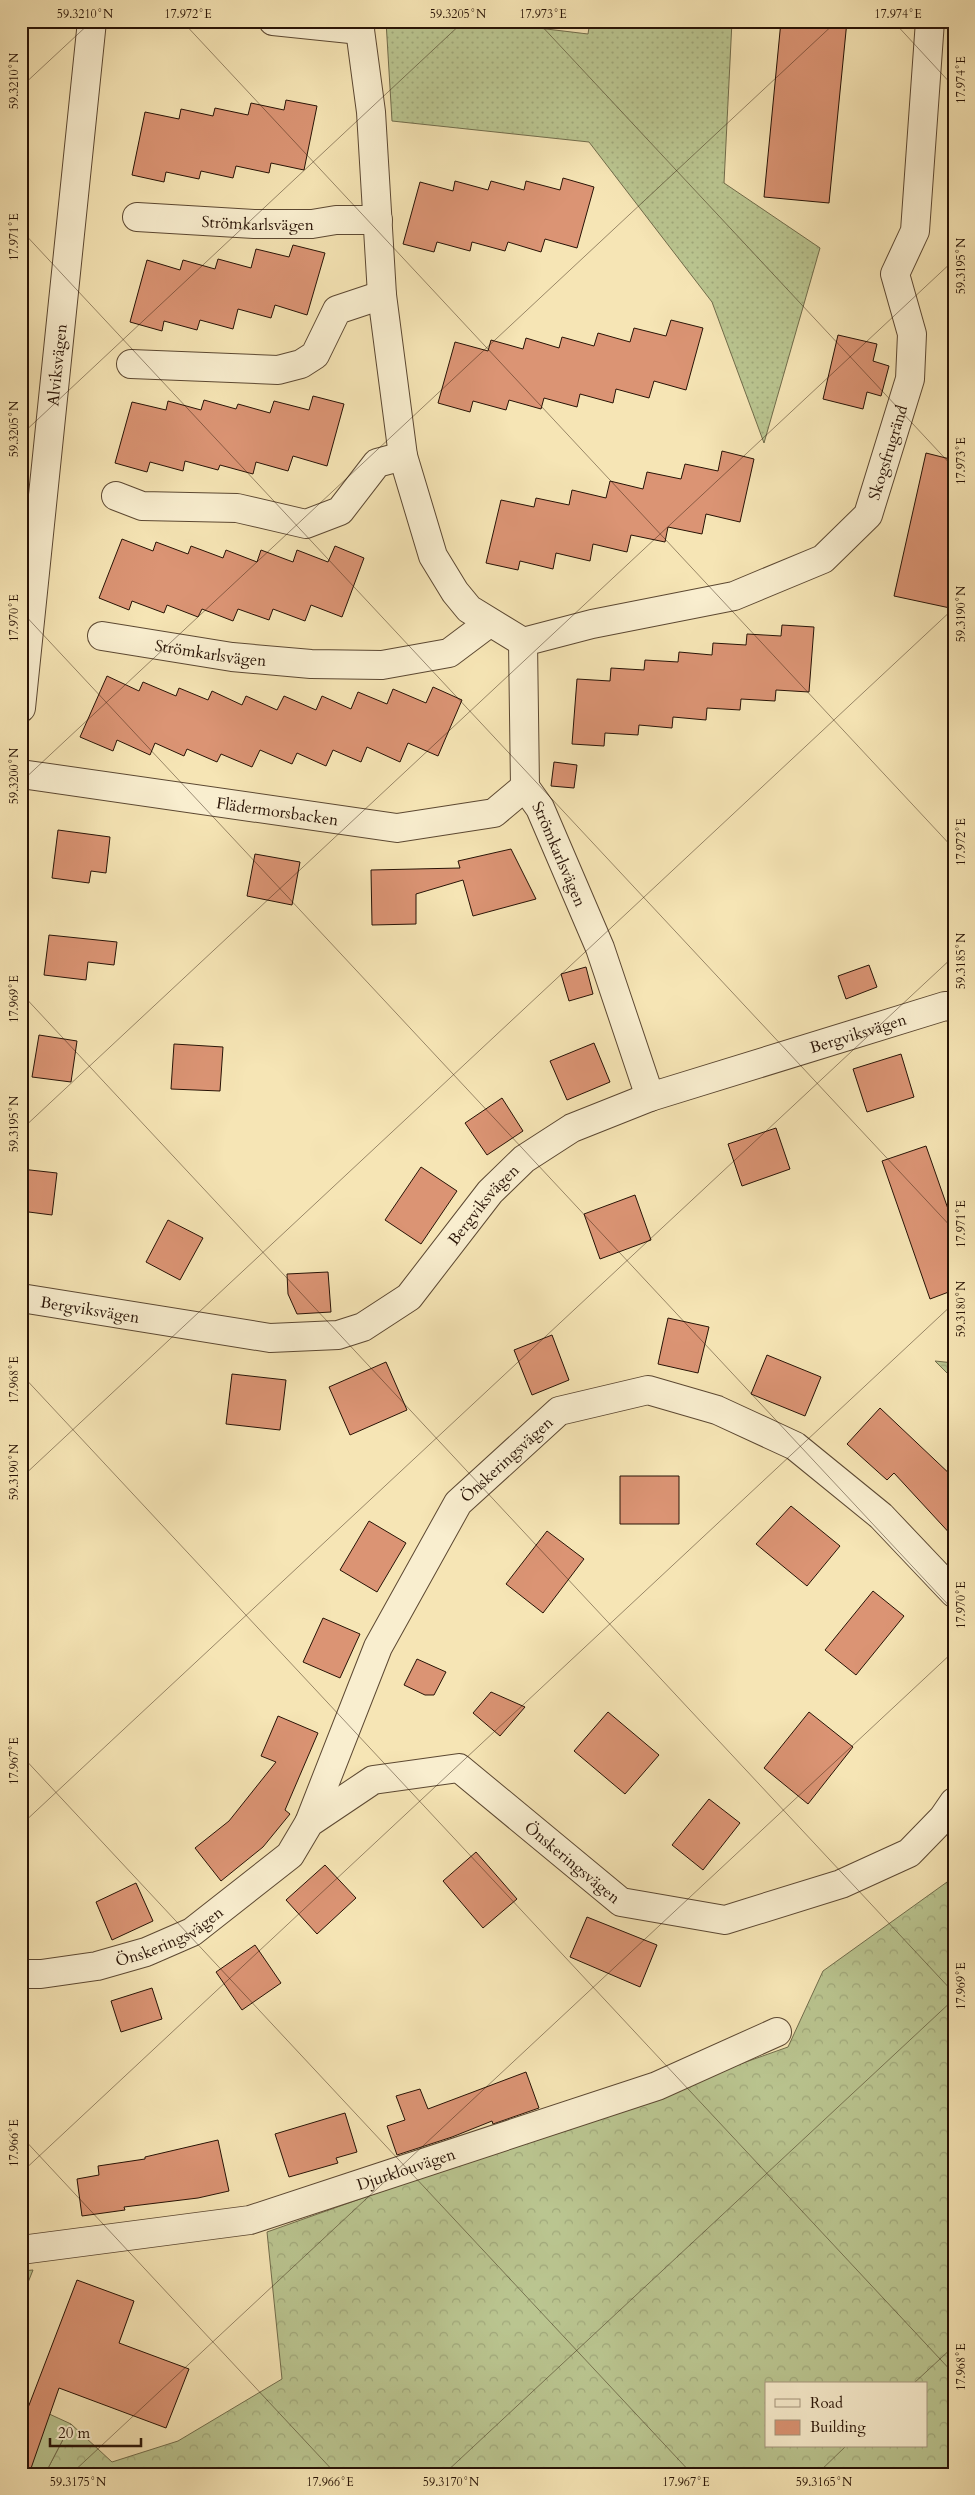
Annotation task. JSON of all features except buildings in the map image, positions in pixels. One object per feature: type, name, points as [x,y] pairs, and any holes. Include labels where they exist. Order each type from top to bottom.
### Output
[{"type":"street","name":"Alviksvägen","points":[[21,708],[92,21]]},
{"type":"street","points":[[273,21],[360,26],[371,112],[382,295],[403,456],[433,556],[455,592],[469,610],[523,642]]},
{"type":"street","name":"Skogsfrugränd","points":[[523,642],[592,624],[734,596],[823,559],[868,515],[910,380],[912,334],[895,274],[915,231],[930,21]]},
{"type":"street","name":"Strömkarlsvägen","points":[[137,217],[254,224],[312,224],[336,220],[378,220]]},
{"type":"street","points":[[132,364],[278,370],[301,364],[314,355],[337,310],[382,295]]},
{"type":"street","points":[[116,496],[142,506],[237,508],[306,524],[340,510],[377,463],[403,456]]},
{"type":"street","name":"Strömkarlsvägen","points":[[102,636],[232,657],[310,664],[382,665],[449,653],[489,623]]},
{"type":"street","name":"Strömkarlsvägen","points":[[523,642],[525,787],[540,808],[600,948],[650,1097]]},
{"type":"street","name":"Flädermorsbacken","points":[[21,774],[397,828],[494,813],[525,787]]},
{"type":"street","name":"Bergviksvägen","points":[[21,1298],[270,1338],[338,1335],[363,1327],[409,1297],[490,1192],[524,1158],[572,1128],[650,1097],[945,1006],[954,1007]]},
{"type":"street","name":"Önskeringsvägen","points":[[21,1974],[97,1966],[146,1952],[192,1932],[290,1854],[310,1823],[378,1647],[458,1504],[559,1411],[648,1390],[717,1410],[795,1446],[880,1516],[954,1593]]},
{"type":"street","name":"Önskeringsvägen","points":[[310,1823],[373,1780],[459,1768],[621,1902],[726,1920],[841,1884],[909,1853],[943,1818],[954,1802]]},
{"type":"street","name":"Djurklouvägen","points":[[21,2250],[250,2220],[656,2086],[777,2032]]},
{"type":"green space","points":[[386,21],[480,21],[588,34],[590,21],[732,21],[724,183],[820,248],[764,443],[712,302],[589,142],[392,121]]},
{"type":"green space","points":[[935,1361],[954,1363],[954,1380]]},
{"type":"green space","points":[[954,1877],[954,2474],[45,2474],[71,2424],[112,2462],[178,2441],[282,2379],[267,2232],[788,2047],[823,1971]]},
{"type":"green space","points":[[33,2270],[21,2300],[21,2271]]},
{"type":"green space","points":[[21,2401],[71,2424],[45,2474],[21,2474]]}]
